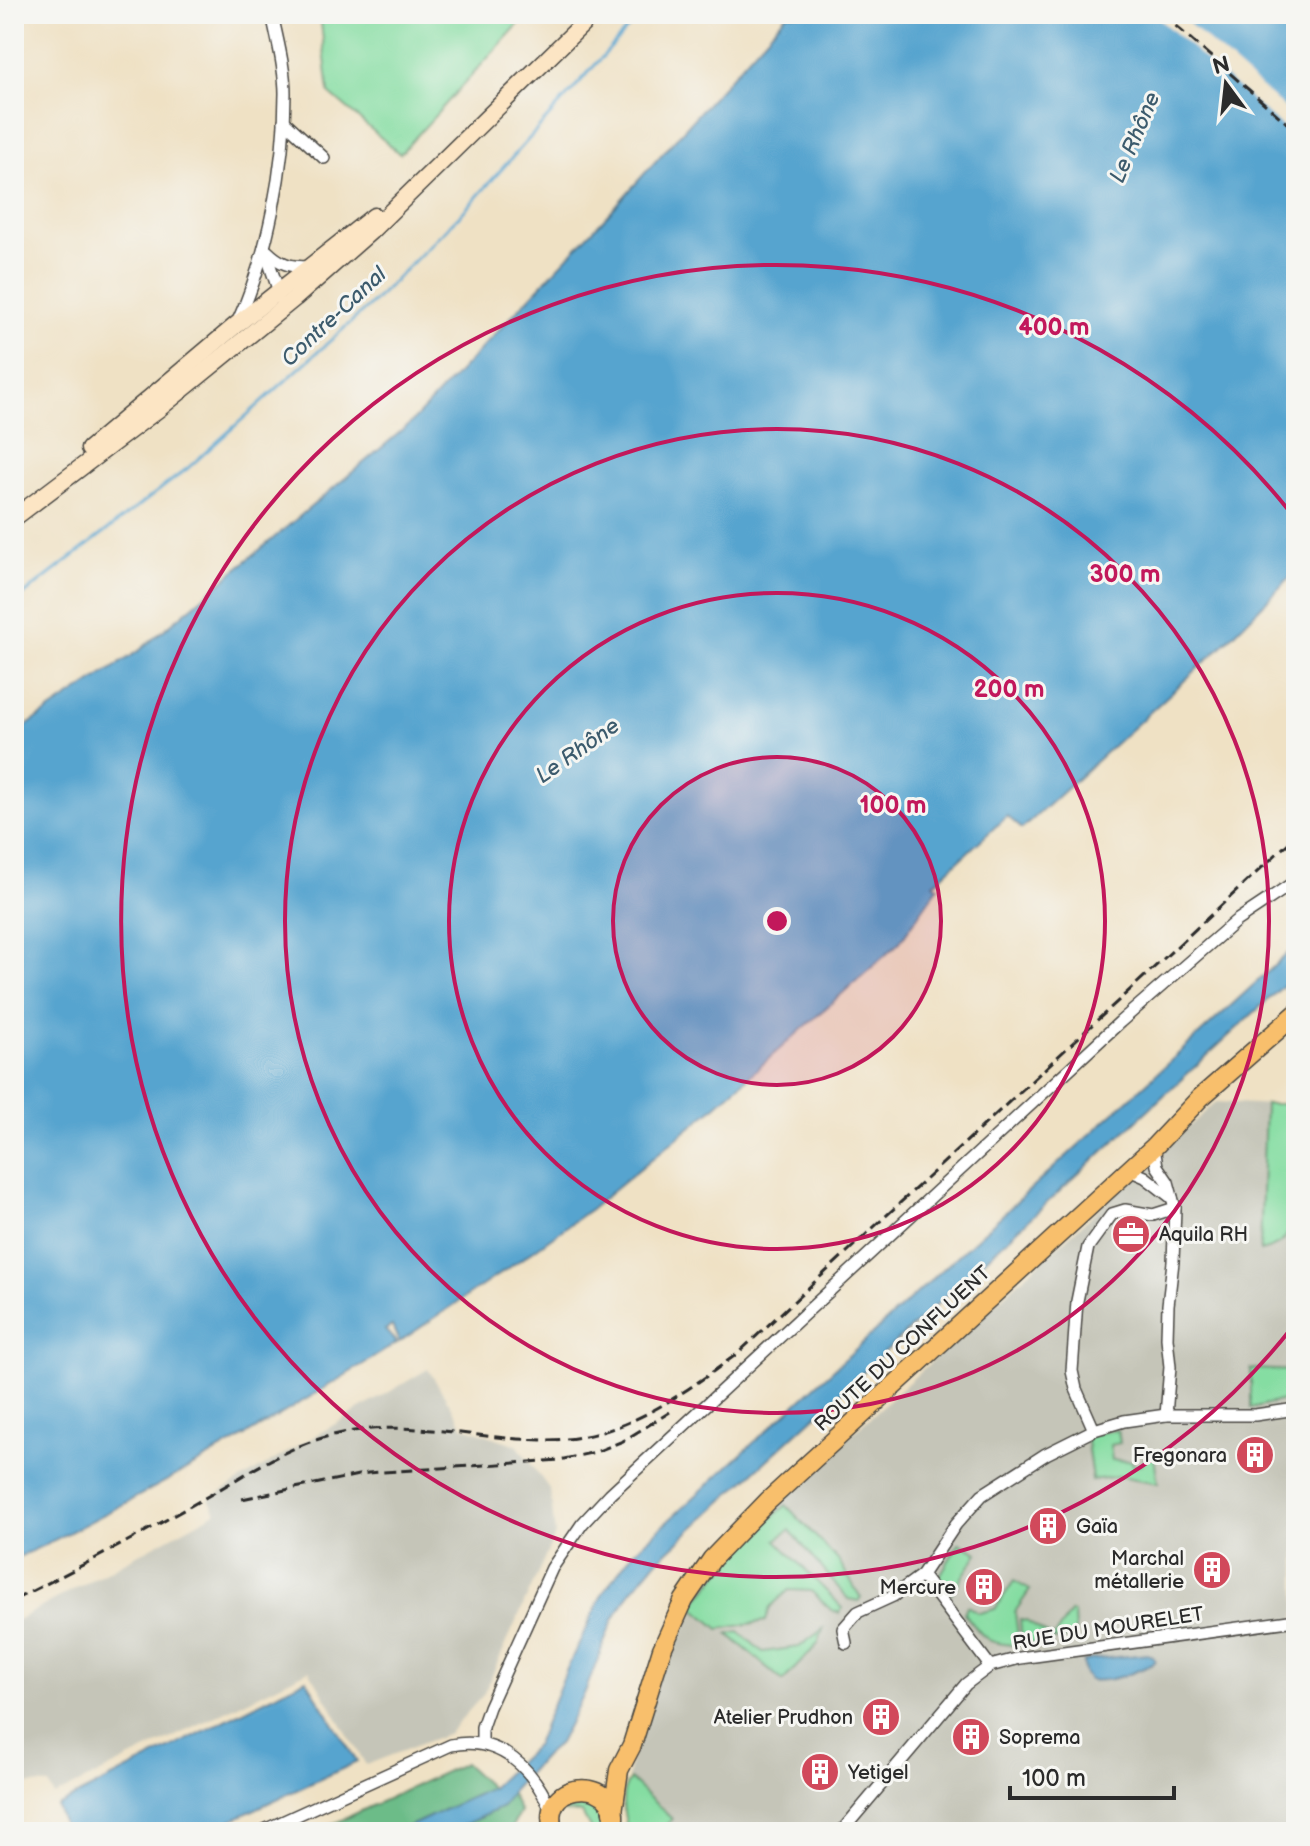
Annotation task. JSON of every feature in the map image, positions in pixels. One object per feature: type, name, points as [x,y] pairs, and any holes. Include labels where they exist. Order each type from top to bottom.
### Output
[{"type":"main road","points":[[14,516],[204,372],[295,298],[371,231],[593,14]]},
{"type":"main road","points":[[14,516],[236,325],[426,175]]},
{"type":"main road","name":"ROUTE DU CONFLUENT","points":[[613,1826],[619,1770],[632,1745],[662,1649],[684,1600],[728,1540],[1154,1147],[1200,1098],[1296,1014]]},
{"type":"main road","points":[[549,1824],[562,1795],[619,1770]]},
{"type":"main road","points":[[579,1789],[604,1796],[613,1826]]},
{"type":"street","points":[[236,325],[264,248],[278,176],[285,90],[272,14]]},
{"type":"street","points":[[284,121],[324,158]]},
{"type":"street","points":[[264,248],[278,262],[293,267],[309,267]]},
{"type":"street","points":[[264,248],[275,297]]},
{"type":"street","points":[[252,282],[262,293],[295,298]]},
{"type":"street","points":[[204,372],[275,297]]},
{"type":"street","points":[[482,1742],[482,1727],[489,1707],[552,1568],[582,1524],[610,1494],[1120,1022],[1236,921],[1296,881]]},
{"type":"street","points":[[1154,1147],[1157,1166],[1168,1182],[1174,1203],[1166,1415]]},
{"type":"street","points":[[1129,1170],[1145,1177],[1174,1203]]},
{"type":"street","points":[[1094,1430],[1076,1389],[1072,1371],[1077,1301],[1088,1247],[1112,1214],[1125,1210],[1153,1215],[1174,1203]]},
{"type":"street","points":[[846,1643],[843,1629],[858,1612],[893,1596],[922,1575],[956,1524],[982,1495],[1046,1454],[1094,1430],[1124,1421],[1166,1415],[1255,1415],[1296,1409]]},
{"type":"street","name":"RUE DU MOURELET","points":[[922,1575],[990,1666],[1020,1658],[1296,1620]]},
{"type":"street","points":[[841,1832],[966,1684],[990,1666]]},
{"type":"street","points":[[260,1832],[451,1745],[482,1742],[500,1749],[534,1779],[579,1789]]},
{"type":"street","points":[[534,1779],[549,1824]]},
{"type":"shaded area","points":[[1216,1102],[1296,1106],[1296,1832],[625,1832],[630,1764],[668,1650],[703,1581],[752,1525]]},
{"type":"shaded area","points":[[428,1369],[464,1427],[517,1445],[550,1490],[555,1535],[483,1695],[449,1733],[366,1765],[309,1670],[54,1796],[49,1785],[23,1784],[14,1767],[14,1622],[216,1512],[209,1499]]},
{"type":"green space","points":[[320,14],[528,14],[400,154],[329,93]]},
{"type":"green space","points":[[1265,1104],[1296,1104],[1292,1219],[1282,1241],[1260,1251]]},
{"type":"green space","points":[[1251,1369],[1296,1371],[1296,1397],[1251,1408]]},
{"type":"green space","points":[[1118,1430],[1120,1443],[1110,1445],[1112,1460],[1132,1461],[1133,1465],[1142,1464],[1145,1457],[1154,1456],[1158,1483],[1119,1476],[1092,1480],[1086,1434]]},
{"type":"green space","points":[[786,1505],[839,1561],[861,1598],[858,1601],[848,1599],[790,1530],[776,1540],[843,1608],[839,1613],[831,1610],[811,1591],[789,1590],[770,1607],[766,1621],[719,1629],[692,1606],[744,1543]]},
{"type":"green space","points":[[959,1543],[978,1553],[951,1594],[939,1577]]},
{"type":"green space","points":[[1014,1581],[1030,1590],[1015,1612],[1019,1645],[999,1644],[981,1634],[964,1613],[967,1606],[979,1613],[995,1609]]},
{"type":"green space","points":[[1071,1612],[1074,1614],[1075,1631],[1071,1637],[1022,1644],[1020,1620],[1053,1638]]},
{"type":"green space","points":[[823,1629],[818,1644],[783,1681],[728,1634],[739,1632],[763,1652],[799,1647]]},
{"type":"green space","points":[[464,1763],[491,1788],[397,1832],[316,1832]]},
{"type":"green space","points":[[630,1779],[672,1819],[661,1832],[628,1832],[623,1797]]},
{"type":"green space","points":[[510,1792],[520,1812],[509,1832],[449,1832],[502,1807]]},
{"type":"green space","points":[[589,1797],[598,1803],[603,1812],[605,1822],[602,1832],[592,1832],[582,1813],[565,1812],[569,1802]]},
{"type":"water","name":"Le Rhône","points":[[787,14],[1296,14],[1296,571],[1219,649],[1022,829],[1007,816],[934,883],[938,887],[899,943],[710,1111],[592,1208],[399,1342],[392,1326],[385,1330],[397,1343],[298,1405],[163,1483],[14,1559],[14,734],[140,650],[411,423],[613,209]]},
{"type":"water","points":[[1296,946],[1296,974],[655,1563],[613,1620],[585,1692],[559,1743],[511,1792],[502,1807],[449,1832],[397,1832],[491,1788],[536,1745],[603,1593],[632,1554]]},
{"type":"water","points":[[1148,1654],[1154,1658],[1152,1664],[1122,1676],[1089,1680],[1084,1673],[1083,1662],[1088,1660]]},
{"type":"water","points":[[306,1679],[357,1762],[206,1832],[65,1832],[57,1806]]},
{"type":"pier","points":[[1153,14],[1178,14],[1296,118],[1296,139]]},
{"type":"waterway","name":"Contre-Canal","points":[[14,602],[188,468],[369,306],[466,209],[639,16]]},
{"type":"railway","points":[[1162,14],[1296,131]]},
{"type":"railway","points":[[14,1600],[132,1539],[273,1458],[319,1439],[348,1432],[405,1428],[518,1439],[574,1438],[625,1424],[671,1400],[737,1354],[1296,836]]},
{"type":"railway","points":[[242,1499],[368,1473],[559,1460],[596,1452],[623,1441],[670,1412]]},
{"type":"place","name":"Aquila RH","points":[[1131,1234]]},
{"type":"place","name":"Fregonara","points":[[1255,1455]]},
{"type":"place","name":"Gaïa","points":[[1048,1526]]},
{"type":"place","name":"Marchal métallerie","points":[[1212,1570]]},
{"type":"place","name":"Mercure","points":[[984,1587]]},
{"type":"place","name":"Atelier Prudhon","points":[[881,1717]]},
{"type":"place","name":"Soprema","points":[[971,1737]]},
{"type":"place","name":"Yetigel","points":[[820,1772]]}]
